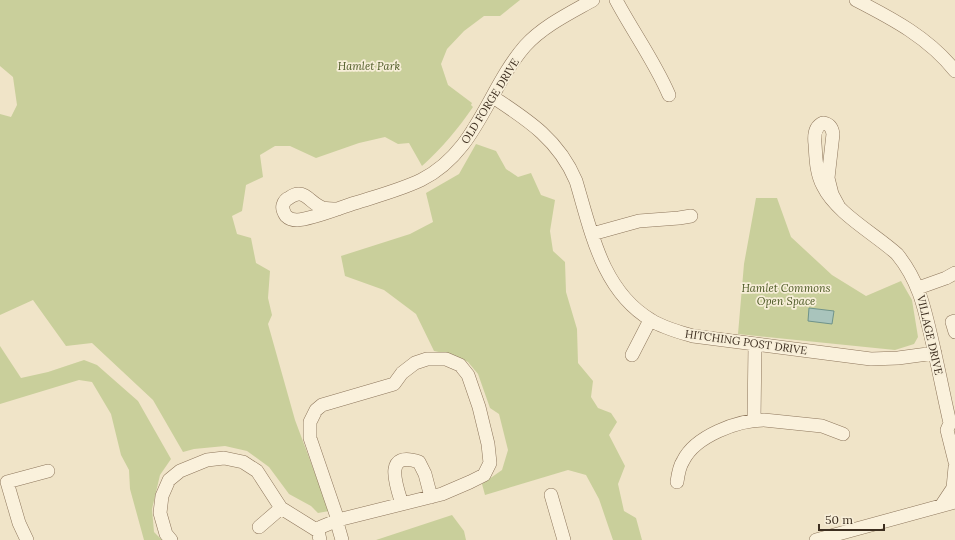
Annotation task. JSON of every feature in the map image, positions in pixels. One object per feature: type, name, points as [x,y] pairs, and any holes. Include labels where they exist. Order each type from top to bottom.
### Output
[{"type":"street","name":"OLD FORGE DRIVE","points":[[338,209],[384,195],[421,180],[446,163],[459,150],[482,116],[504,74],[526,46],[538,35],[565,16],[592,0]]},
{"type":"street","points":[[616,0],[661,76],[669,95]]},
{"type":"street","points":[[856,0],[912,31],[937,51],[955,71]]},
{"type":"street","name":"HITCHING POST DRIVE","points":[[493,97],[530,122],[555,145],[571,169],[602,261],[617,289],[650,320],[677,332],[693,336],[871,359],[898,358],[934,353]]},
{"type":"street","name":"VILLAGE DRIVE","points":[[839,207],[832,194],[828,178],[833,134],[832,129],[823,123],[818,126],[815,132],[816,166],[823,186],[839,207],[897,254],[905,263],[918,288],[952,425],[947,430],[953,448],[955,462]]},
{"type":"street","points":[[592,234],[639,221],[690,216]]},
{"type":"street","points":[[918,288],[946,278],[955,273]]},
{"type":"street","points":[[632,355],[650,320]]},
{"type":"street","points":[[955,321],[952,322],[955,332]]},
{"type":"street","points":[[754,420],[755,345]]},
{"type":"street","points":[[171,540],[166,534],[160,512],[162,496],[169,480],[180,471],[207,460],[224,458],[230,459],[243,462],[257,471],[281,508],[319,536],[321,527],[338,520],[442,494],[484,475],[490,463],[487,436],[468,375],[460,365],[446,359],[427,359],[415,363],[402,373],[394,384],[322,405],[316,410],[310,422],[310,438],[338,520],[342,540]]},
{"type":"street","points":[[678,482],[682,462],[687,453],[693,447],[724,429],[754,420],[822,426],[843,434]]},
{"type":"street","points":[[402,504],[394,478],[395,466],[400,461],[409,459],[419,462],[425,474],[431,497]]},
{"type":"street","points":[[941,506],[953,488],[955,467]]},
{"type":"street","points":[[26,540],[19,523],[7,482],[48,470]]},
{"type":"street","points":[[551,495],[564,540]]},
{"type":"street","points":[[816,540],[955,502]]},
{"type":"street","points":[[259,527],[281,508]]},
{"type":"green space","name":"Hamlet Park","points":[[0,0],[520,0],[500,16],[484,16],[464,31],[447,49],[441,64],[448,85],[472,103],[471,105],[473,107],[462,123],[422,166],[409,143],[398,144],[385,137],[359,143],[316,158],[290,146],[275,146],[260,155],[263,177],[246,185],[242,211],[232,216],[237,234],[251,238],[256,263],[270,271],[268,298],[272,315],[268,324],[295,420],[329,511],[318,513],[311,506],[289,494],[269,467],[247,451],[225,446],[194,449],[183,452],[153,400],[92,343],[66,346],[33,300],[0,315],[0,114],[11,117],[17,105],[13,77],[0,66]]},
{"type":"green space","points":[[476,144],[496,151],[506,169],[518,177],[531,173],[541,195],[555,200],[550,231],[553,251],[565,262],[566,292],[577,329],[578,363],[593,381],[591,397],[598,408],[611,413],[617,422],[609,435],[625,466],[618,484],[624,511],[636,518],[642,540],[613,540],[599,499],[586,475],[568,470],[485,495],[482,484],[502,470],[508,450],[499,414],[490,408],[478,374],[468,362],[453,355],[434,351],[416,314],[384,290],[345,276],[341,256],[410,234],[433,222],[426,193],[459,174]]},
{"type":"green space","name":"Hamlet Commons Open Space","points":[[756,198],[777,198],[791,237],[832,275],[866,296],[901,281],[912,300],[918,337],[914,344],[895,350],[738,334],[744,264]]},
{"type":"green space","points":[[0,346],[21,378],[48,372],[84,360],[97,365],[138,401],[171,459],[160,475],[152,509],[154,532],[162,540],[144,540],[130,489],[129,470],[121,455],[111,414],[92,382],[79,380],[0,404]]},
{"type":"green space","points":[[452,515],[464,531],[466,540],[376,540]]},
{"type":"water","points":[[809,308],[834,311],[832,324],[808,321]]}]
